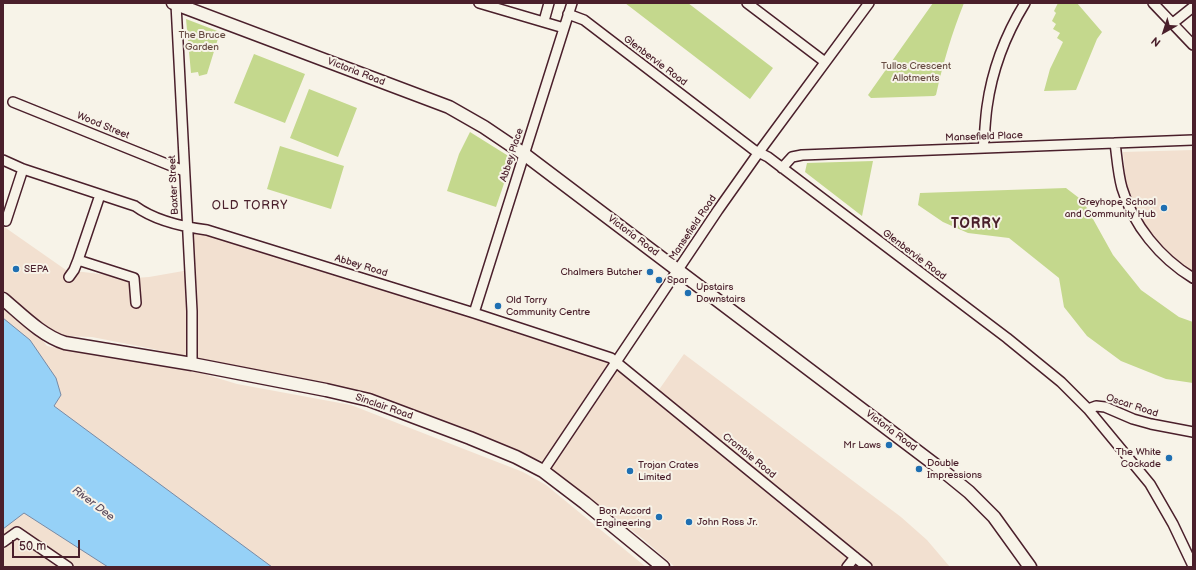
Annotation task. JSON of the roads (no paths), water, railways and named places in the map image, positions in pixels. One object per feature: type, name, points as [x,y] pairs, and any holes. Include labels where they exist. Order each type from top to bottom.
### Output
[{"type":"street","points":[[479,3],[564,28]]},
{"type":"street","points":[[544,21],[549,3]]},
{"type":"street","name":"Abbey Place","points":[[474,313],[572,3]]},
{"type":"street","points":[[747,3],[826,62]]},
{"type":"street","name":"Mansefield Road","points":[[543,471],[718,210],[868,3]]},
{"type":"street","points":[[984,148],[987,106],[996,68],[1012,23],[1025,3]]},
{"type":"street","points":[[1153,3],[1193,45]]},
{"type":"street","name":"Victoria Road","points":[[174,4],[449,107],[484,127],[524,154],[936,465],[969,492],[994,516],[1030,567]]},
{"type":"street","name":"Baxter Street","points":[[174,4],[192,311],[192,364]]},
{"type":"street","points":[[1172,23],[1193,7]]},
{"type":"street","name":"Glenbervie Road","points":[[568,14],[584,20],[754,150],[782,168],[1007,338],[1061,382],[1088,409],[1150,484],[1173,524],[1193,566]]},
{"type":"street","name":"Wood Street","points":[[13,102],[184,171]]},
{"type":"street","name":"Mansefield Place","points":[[782,168],[792,157],[802,155],[1193,140]]},
{"type":"street","points":[[1115,143],[1122,189],[1135,217],[1152,243],[1161,253],[1180,270],[1193,278]]},
{"type":"street","name":"Abbey Road","points":[[3,160],[23,169],[135,206],[144,212],[187,227],[207,230],[474,313],[611,358],[617,362]]},
{"type":"street","points":[[6,222],[7,204],[23,169]]},
{"type":"street","points":[[69,277],[78,260],[100,195]]},
{"type":"street","points":[[78,260],[134,278],[136,303]]},
{"type":"street","name":"Sinclair Road","points":[[3,299],[46,334],[55,340],[65,343],[192,364],[326,390],[369,400],[470,438],[516,457],[543,471],[585,502],[663,567]]},
{"type":"street","name":"Crombie Road","points":[[617,362],[867,567]]},
{"type":"street","name":"Oscar Road","points":[[1088,409],[1096,406],[1105,407],[1133,419],[1193,432]]},
{"type":"street","points":[[3,542],[17,532],[68,567]]},
{"type":"street","points":[[847,567],[855,557]]},
{"type":"water","name":"River Dee","points":[[3,318],[30,340],[56,378],[61,395],[54,406],[272,567],[108,567],[24,513],[3,529]]},
{"type":"place","name":"Greyhope School and Community Hub","points":[[1164,208]]},
{"type":"place","name":"SEPA","points":[[16,269]]},
{"type":"place","name":"Chalmers Butcher","points":[[650,272]]},
{"type":"place","name":"Spar","points":[[659,280]]},
{"type":"place","name":"Upstairs Downstairs","points":[[688,293]]},
{"type":"place","name":"Old Torry Community Centre","points":[[498,306]]},
{"type":"place","name":"Mr Laws","points":[[889,445]]},
{"type":"place","name":"The White Cockade","points":[[1169,458]]},
{"type":"place","name":"Double Impressions","points":[[919,469]]},
{"type":"place","name":"Trojan Crates Limited","points":[[630,471]]},
{"type":"place","name":"Bon Accord Engineering","points":[[659,517]]},
{"type":"place","name":"John Ross Jr.","points":[[689,522]]},
{"type":"district","name":"OLD TORRY","points":[[250,206]]},
{"type":"district","name":"TORRY","points":[[976,224]]},
{"type":"park label","name":"The Bruce Garden","points":[[202,40]]},
{"type":"park label","name":"Tullos Crescent Allotments","points":[[916,72]]}]
